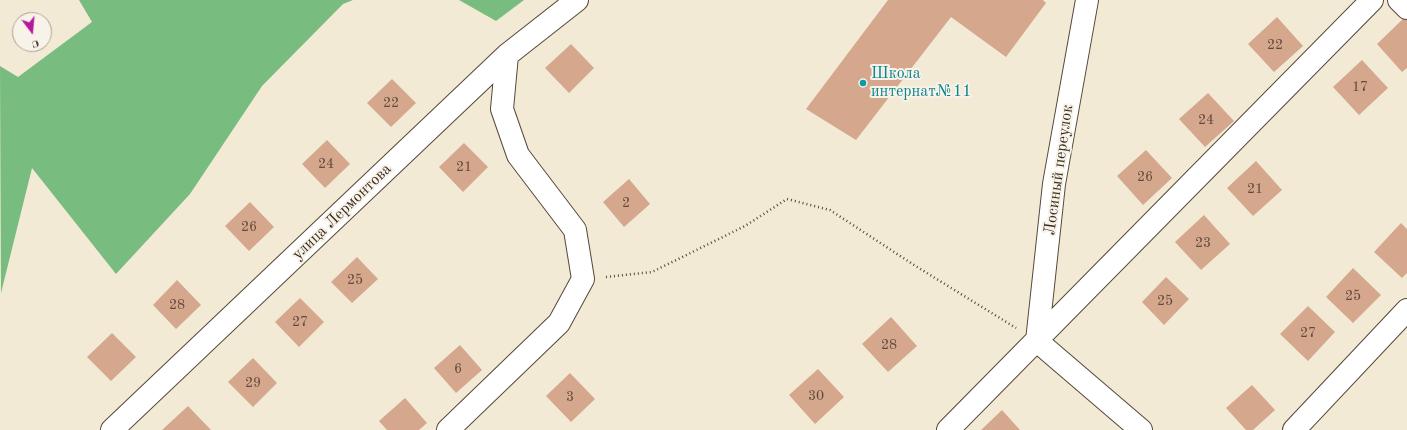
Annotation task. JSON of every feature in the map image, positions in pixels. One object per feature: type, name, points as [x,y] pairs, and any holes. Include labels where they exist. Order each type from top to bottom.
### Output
[{"type":"street","name":"улица Лермонтова","points":[[112,430],[507,55],[577,0]]},
{"type":"street","name":"Лосиный переулок","points":[[1037,341],[1054,184],[1087,0]]},
{"type":"street","points":[[948,430],[1372,0]]},
{"type":"street","points":[[1399,0],[1407,8]]},
{"type":"street","points":[[448,430],[559,323],[583,279],[575,230],[518,155],[502,109],[507,55]]},
{"type":"street","points":[[1294,430],[1407,310]]},
{"type":"street","points":[[1037,341],[1142,430]]},
{"type":"path","points":[[583,279],[652,272],[745,226],[786,199],[830,210],[914,265],[1037,341]]},
{"type":"green space","points":[[79,0],[353,0],[343,4],[262,86],[190,194],[116,274],[32,168],[1,293],[0,66],[18,77],[92,22]]},
{"type":"green space","points":[[459,0],[524,0],[496,21]]},
{"type":"building","name":"Школа интернат№11","points":[[888,0],[1043,0],[1046,3],[1006,57],[951,17],[856,140],[806,109]]},
{"type":"building","points":[[1277,17],[1303,46],[1274,72],[1248,44]]},
{"type":"building","points":[[1405,17],[1407,19],[1407,68],[1402,72],[1377,44]]},
{"type":"building","points":[[571,44],[594,68],[569,93],[545,68]]},
{"type":"building","points":[[1362,60],[1388,88],[1359,115],[1333,87]]},
{"type":"building","points":[[392,79],[416,103],[391,127],[367,103]]},
{"type":"building","points":[[1208,93],[1234,121],[1205,147],[1179,119]]},
{"type":"building","points":[[327,140],[350,164],[325,188],[302,164]]},
{"type":"building","points":[[464,143],[488,167],[463,192],[439,167]]},
{"type":"building","points":[[1146,150],[1172,178],[1143,205],[1117,176]]},
{"type":"building","points":[[1256,161],[1282,190],[1253,216],[1227,188]]},
{"type":"building","points":[[629,179],[650,204],[624,227],[603,202]]},
{"type":"building","points":[[250,202],[274,227],[249,251],[225,226]]},
{"type":"building","points":[[1204,215],[1230,244],[1201,270],[1175,242]]},
{"type":"building","points":[[1401,223],[1407,229],[1407,273],[1402,278],[1374,252]]},
{"type":"building","points":[[357,257],[378,279],[352,303],[331,282]]},
{"type":"building","points":[[1353,268],[1381,295],[1353,323],[1326,297]]},
{"type":"building","points":[[1166,277],[1189,299],[1164,325],[1142,302]]},
{"type":"building","points":[[177,280],[201,305],[176,329],[153,305]]},
{"type":"building","points":[[300,298],[324,322],[299,347],[275,322]]},
{"type":"building","points":[[1308,306],[1335,332],[1308,361],[1280,334]]},
{"type":"building","points":[[891,317],[917,346],[888,372],[862,344]]},
{"type":"building","points":[[112,333],[136,357],[111,381],[87,357]]},
{"type":"building","points":[[460,345],[482,370],[456,393],[434,368]]},
{"type":"building","points":[[253,358],[277,383],[253,407],[228,382]]},
{"type":"building","points":[[818,369],[844,397],[815,424],[789,395]]},
{"type":"building","points":[[570,373],[595,399],[571,422],[546,396]]},
{"type":"building","points":[[1252,385],[1275,410],[1253,430],[1246,430],[1226,408]]},
{"type":"building","points":[[405,398],[427,423],[419,430],[387,430],[379,421]]},
{"type":"building","points":[[188,406],[211,430],[162,430]]},
{"type":"building","points":[[1002,410],[1020,430],[981,430]]},
{"type":"place","name":"Школа интернат№11","points":[[863,83]]}]
